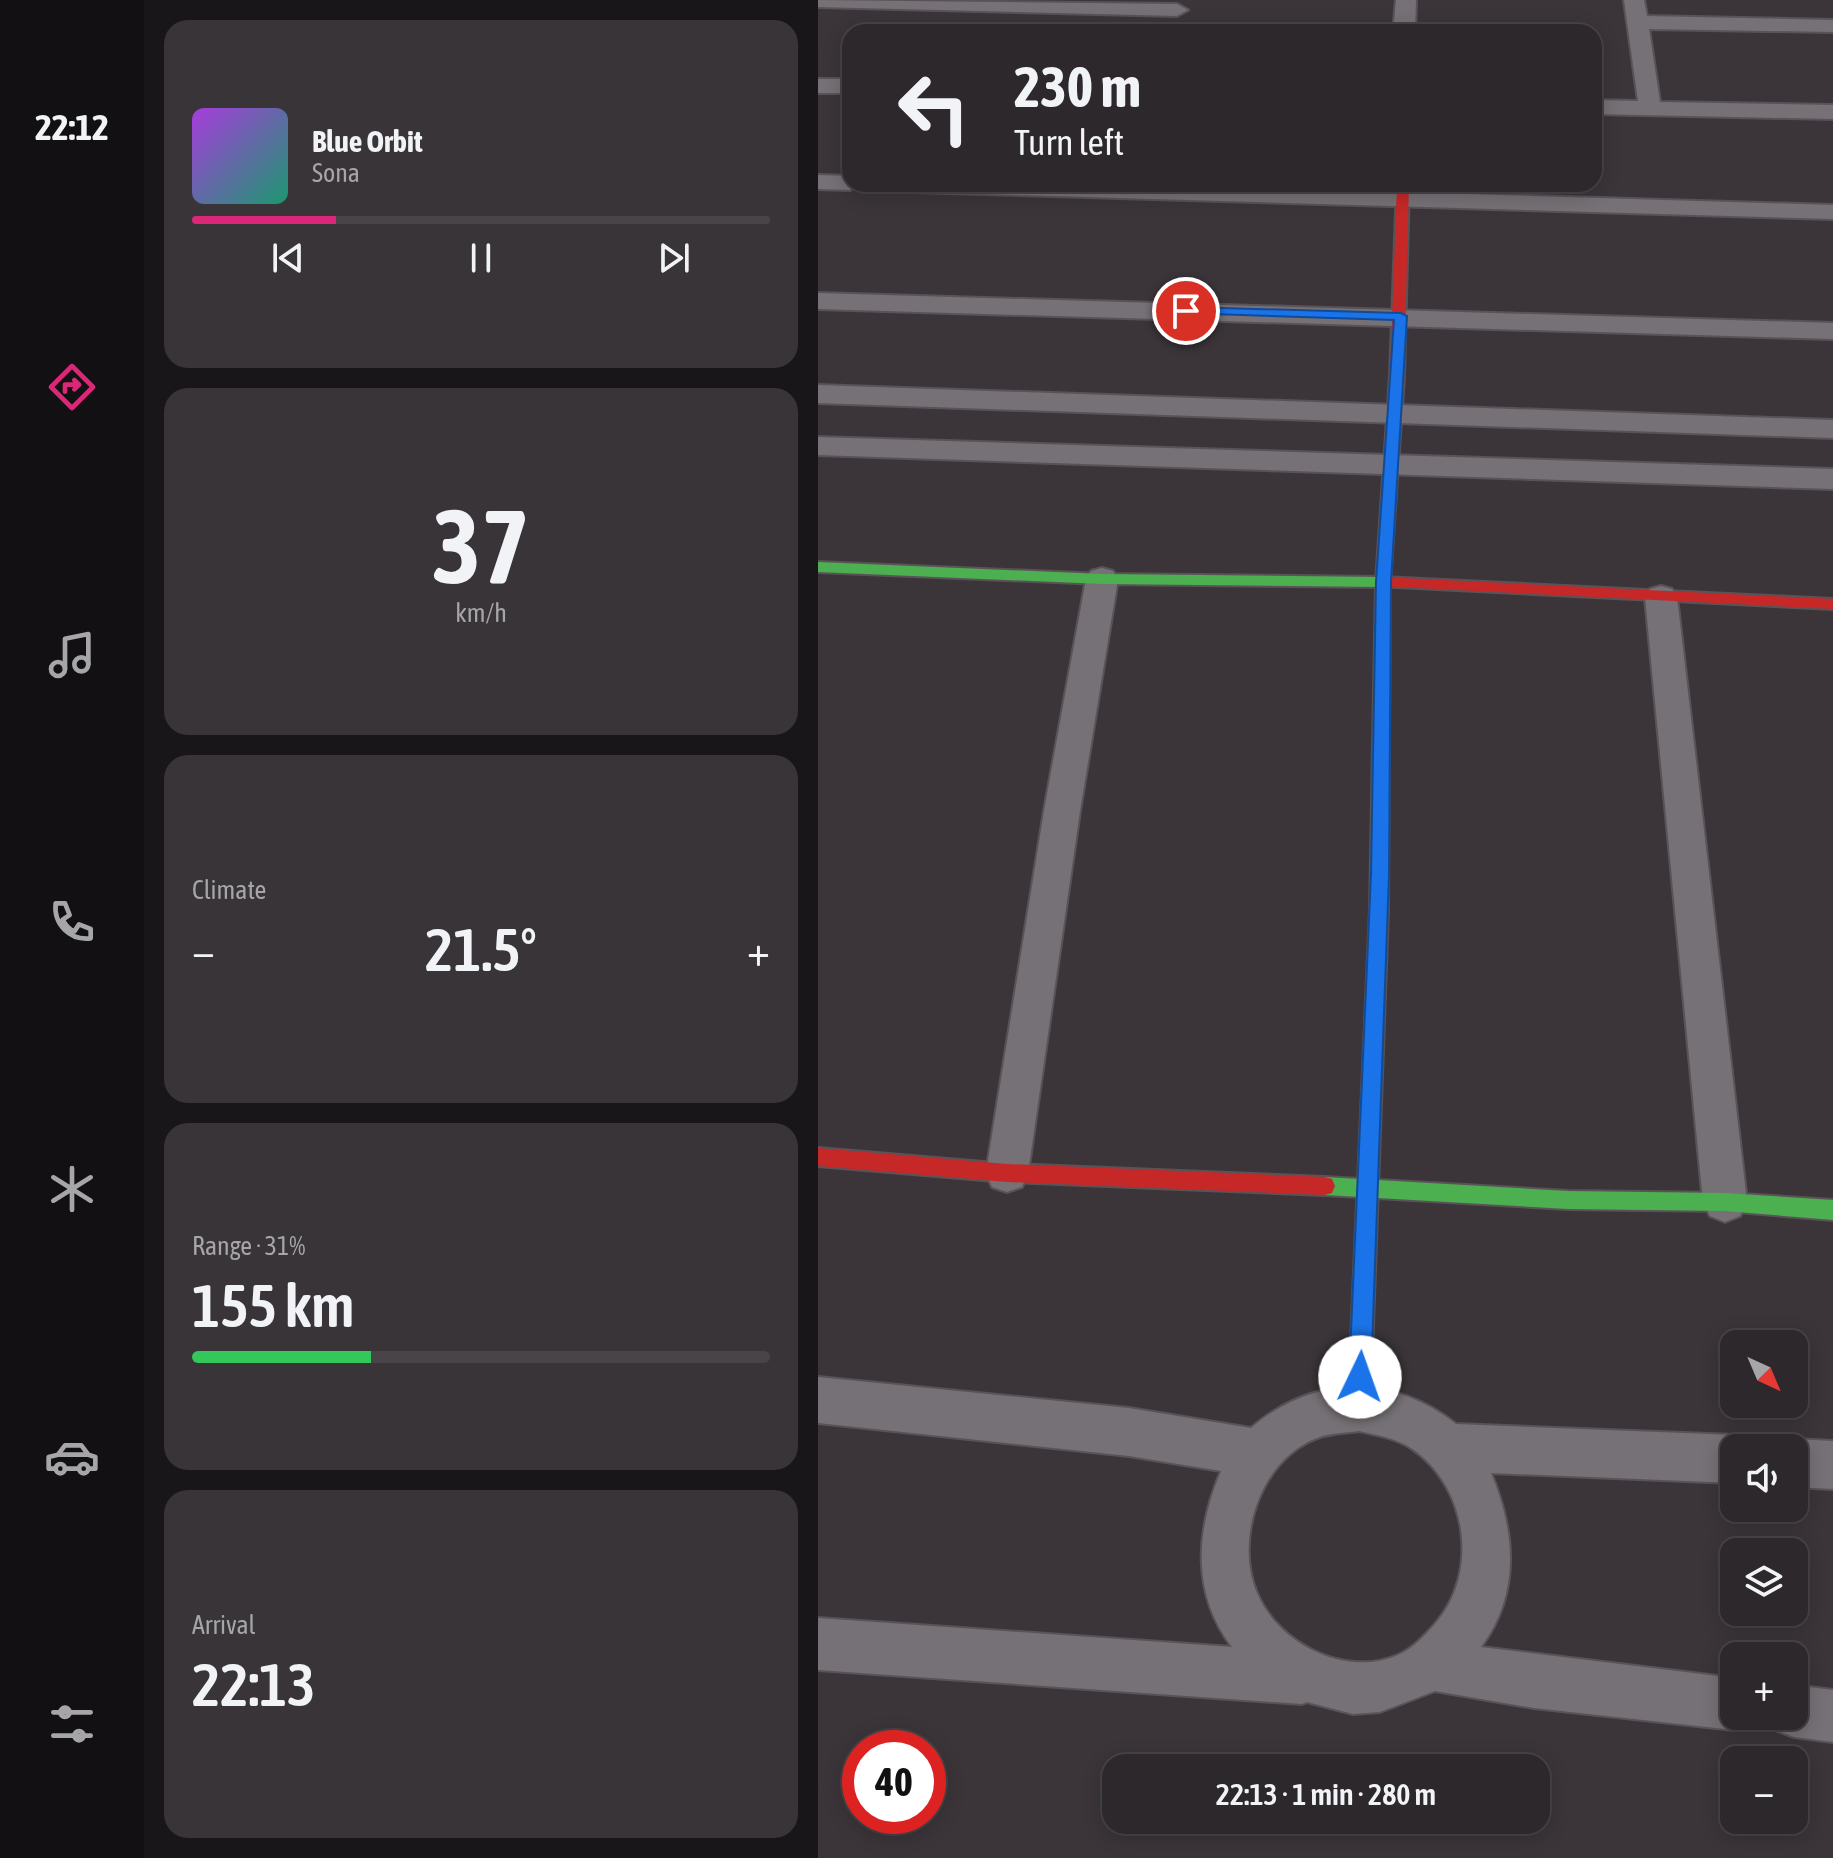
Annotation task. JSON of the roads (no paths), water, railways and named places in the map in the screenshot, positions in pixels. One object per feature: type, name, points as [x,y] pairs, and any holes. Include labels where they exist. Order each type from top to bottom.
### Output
[{"type":"street","points":[[1404,24],[1406,0]]},
{"type":"street","points":[[818,1],[1178,5]]},
{"type":"street","points":[[1650,108],[1635,11],[1833,26]]},
{"type":"street","points":[[818,86],[842,86]]},
{"type":"street","points":[[1602,107],[1833,112]]},
{"type":"street","points":[[818,182],[842,183]]},
{"type":"street","points":[[1359,1408],[1381,859],[1383,582],[1401,316],[1403,192],[1833,212]]},
{"type":"street","points":[[818,301],[1833,331]]},
{"type":"street","points":[[818,394],[1833,429]]},
{"type":"street","points":[[818,446],[1833,479]]},
{"type":"street","points":[[818,567],[1102,579],[1383,582],[1833,604]]},
{"type":"street","points":[[1007,1173],[1062,811],[1102,579]]},
{"type":"street","points":[[1661,597],[1725,1202]]},
{"type":"street","points":[[818,1157],[1007,1173],[1196,1179],[1568,1200],[1725,1202],[1833,1210]]},
{"type":"street","points":[[818,1400],[1113,1430],[1259,1453]]},
{"type":"street","points":[[818,1644],[1307,1678],[1350,1689],[1392,1684],[1432,1665],[1465,1629],[1485,1583],[1488,1533],[1475,1486],[1448,1447],[1407,1418],[1359,1408],[1323,1412],[1289,1427],[1259,1453],[1237,1487],[1225,1529],[1227,1574],[1241,1617],[1269,1654],[1307,1678]]},
{"type":"street","points":[[1448,1447],[1720,1458]]},
{"type":"street","points":[[1808,1464],[1833,1465]]},
{"type":"street","points":[[1432,1665],[1534,1682],[1720,1702]]},
{"type":"street","points":[[1808,1713],[1833,1716]]}]
